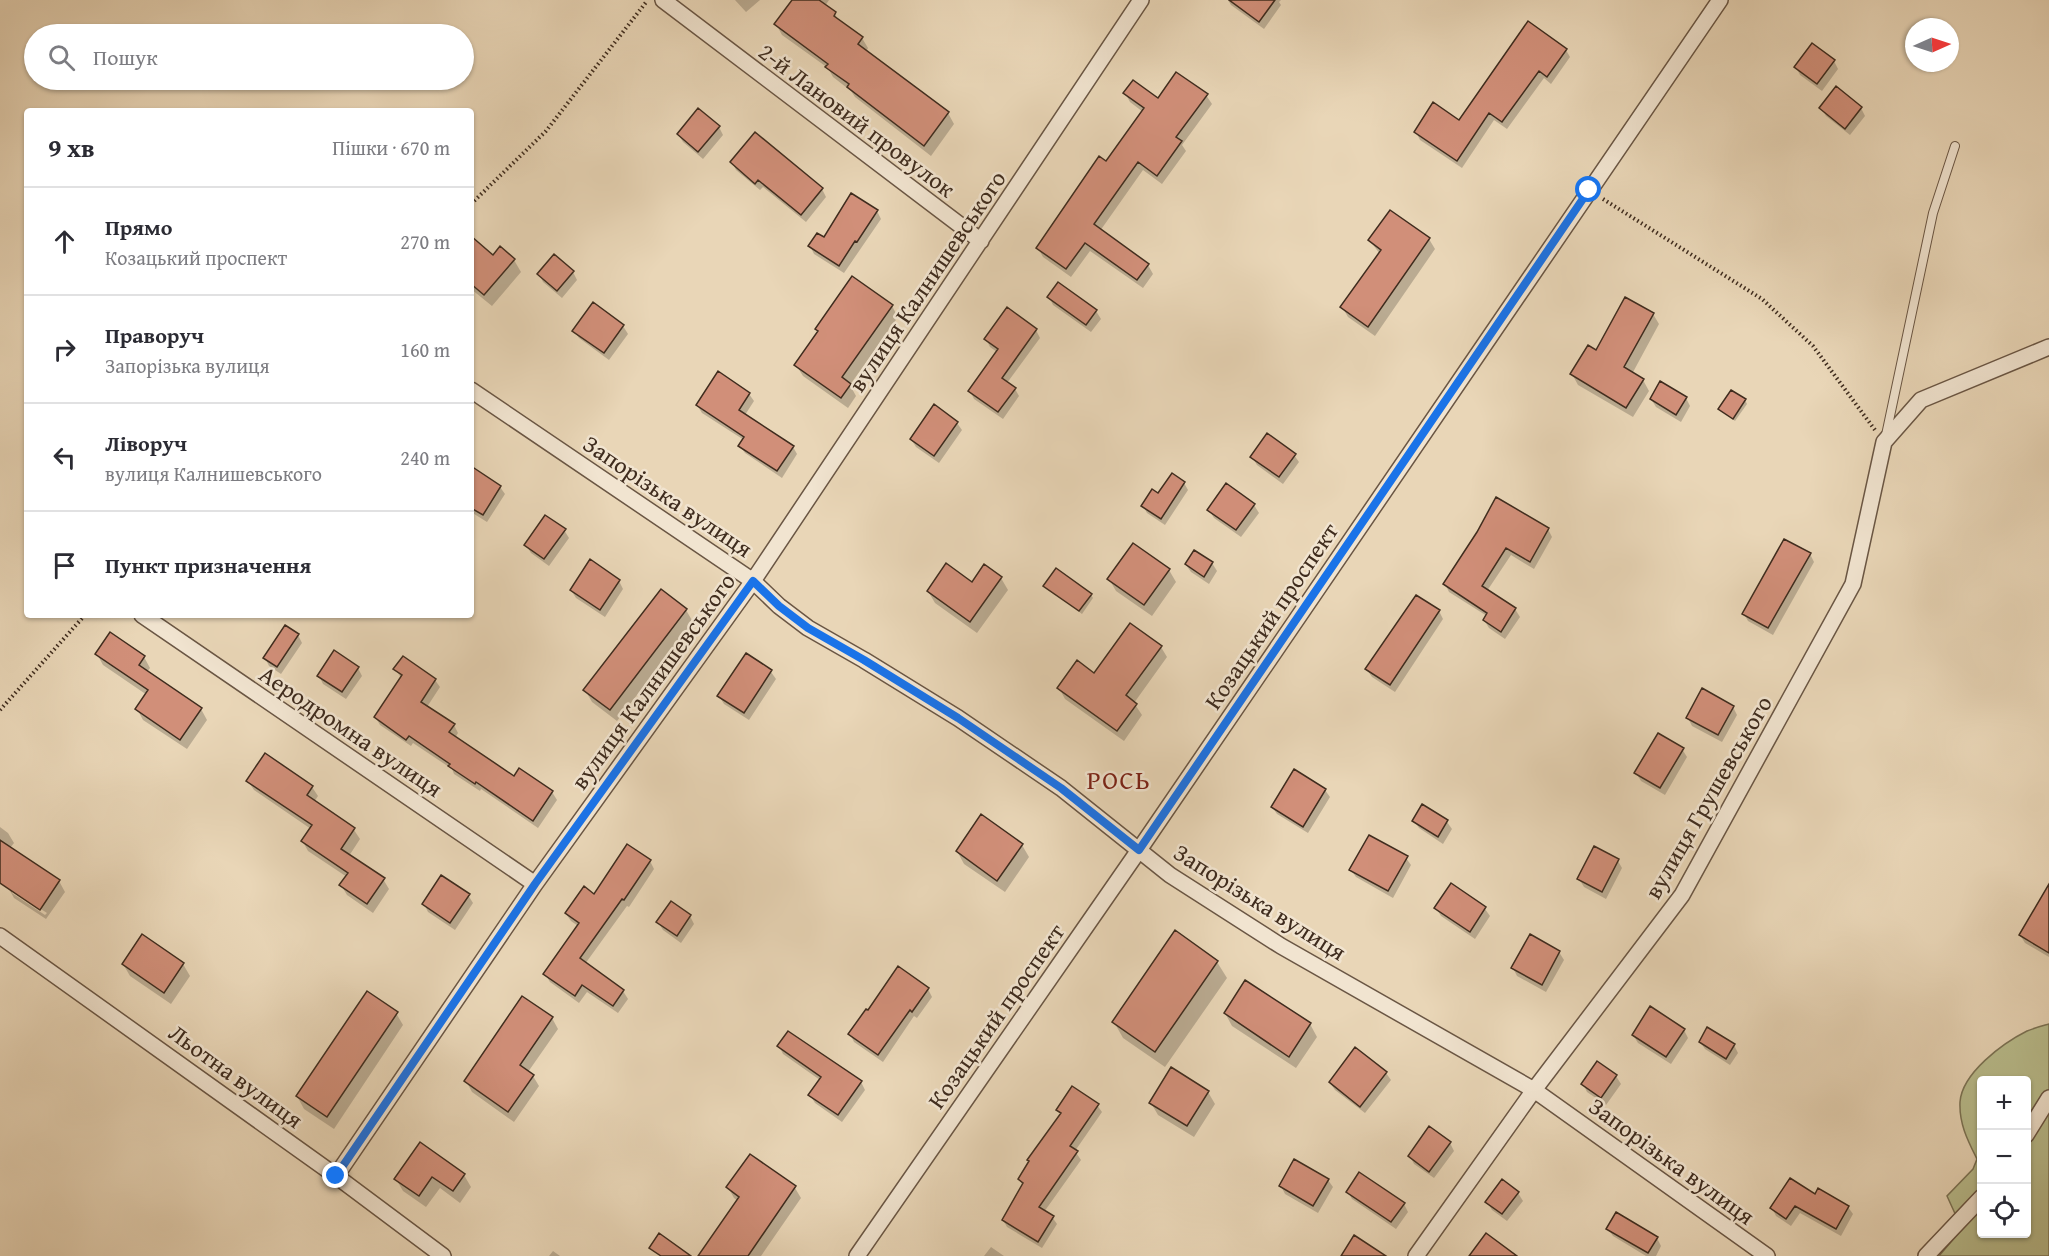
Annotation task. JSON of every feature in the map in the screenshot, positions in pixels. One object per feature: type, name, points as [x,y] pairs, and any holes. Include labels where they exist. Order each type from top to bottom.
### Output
[{"type":"street","name":"2-й Лановий провулок","points":[[663,0],[706,35],[981,241]]},
{"type":"street","name":"вулиця Калнишевського","points":[[336,1176],[535,884],[753,581],[1141,0]]},
{"type":"street","name":"Козацький проспект","points":[[857,1256],[1139,850],[1720,0]]},
{"type":"street","points":[[1884,442],[1921,400],[2049,347]]},
{"type":"street","name":"Запорізька вулиця","points":[[474,392],[753,581],[779,606],[808,628],[968,725],[1061,788],[1170,875],[1281,946],[1534,1090],[1767,1256]]},
{"type":"street","name":"вулиця Грушевського","points":[[1416,1256],[1534,1090],[1682,895],[1853,584],[1884,442]]},
{"type":"street","name":"Аеродромна вулиця","points":[[146,618],[535,884]]},
{"type":"street","name":"Льотна вулиця","points":[[0,936],[336,1176],[443,1256]]},
{"type":"street","points":[[2029,1130],[2049,1098]]},
{"type":"street","points":[[1926,1256],[1977,1202]]},
{"type":"lane","points":[[1884,442],[1933,213],[1955,146]]},
{"type":"path","points":[[474,201],[546,131],[648,0]]},
{"type":"path","points":[[1589,190],[1762,299],[1813,345],[1884,442]]},
{"type":"path","points":[[0,710],[82,618]]},
{"type":"green space","points":[[2049,1024],[2049,1256],[1939,1256],[1962,1229],[1947,1196],[1973,1169],[1977,1159],[1967,1139],[1961,1118],[1962,1091],[1985,1060],[2027,1031]]},
{"type":"building","points":[[792,0],[819,0],[836,12],[834,16],[863,37],[858,44],[949,112],[924,146],[847,87],[849,84],[825,67],[828,64],[774,24]]},
{"type":"building","points":[[1229,0],[1275,0],[1259,22]]},
{"type":"building","points":[[1528,21],[1567,49],[1547,77],[1539,71],[1502,122],[1489,113],[1457,161],[1414,132],[1433,102],[1459,120]]},
{"type":"building","points":[[1812,43],[1835,60],[1817,84],[1794,67]]},
{"type":"building","points":[[1176,72],[1208,94],[1176,137],[1182,141],[1157,176],[1138,162],[1094,224],[1149,264],[1137,280],[1085,243],[1066,269],[1036,248],[1099,156],[1106,161],[1144,108],[1123,93],[1133,80],[1158,98]]},
{"type":"building","points":[[1836,86],[1862,107],[1845,129],[1819,108]]},
{"type":"building","points":[[698,108],[720,126],[698,152],[677,134]]},
{"type":"building","points":[[755,132],[823,188],[801,215],[758,180],[755,184],[730,162]]},
{"type":"building","points":[[851,193],[878,210],[839,266],[808,246],[817,233],[824,237]]},
{"type":"building","points":[[1390,210],[1430,238],[1368,327],[1340,307],[1381,250],[1368,240]]},
{"type":"building","points":[[474,239],[493,255],[500,246],[515,259],[484,295],[474,287]]},
{"type":"building","points":[[554,254],[574,271],[557,291],[537,274]]},
{"type":"building","points":[[852,276],[893,305],[842,377],[851,384],[841,398],[794,365],[818,331],[815,329]]},
{"type":"building","points":[[1058,282],[1097,310],[1086,325],[1047,297]]},
{"type":"building","points":[[1625,297],[1654,313],[1624,367],[1644,379],[1626,408],[1570,374],[1588,345],[1596,350]]},
{"type":"building","points":[[593,302],[624,325],[604,353],[572,331]]},
{"type":"building","points":[[1007,307],[1037,329],[1002,378],[1016,388],[998,412],[968,391],[998,349],[984,339]]},
{"type":"building","points":[[718,371],[750,393],[739,410],[794,446],[777,471],[738,446],[744,437],[696,405]]},
{"type":"building","points":[[1660,381],[1687,397],[1676,415],[1650,399]]},
{"type":"building","points":[[1731,390],[1746,399],[1733,419],[1718,409]]},
{"type":"building","points":[[934,404],[958,422],[934,456],[910,439]]},
{"type":"building","points":[[1267,433],[1296,454],[1279,477],[1250,457]]},
{"type":"building","points":[[474,468],[501,486],[483,515],[474,510]]},
{"type":"building","points":[[1172,473],[1185,482],[1161,519],[1141,506],[1152,489],[1158,493]]},
{"type":"building","points":[[1226,483],[1255,504],[1236,530],[1207,510]]},
{"type":"building","points":[[1496,497],[1549,528],[1530,562],[1506,548],[1482,586],[1516,608],[1501,632],[1483,620],[1487,613],[1443,584],[1477,532]]},
{"type":"building","points":[[545,515],[566,529],[544,559],[524,545]]},
{"type":"building","points":[[1784,539],[1811,553],[1768,628],[1742,614]]},
{"type":"building","points":[[1133,543],[1170,569],[1144,605],[1107,579]]},
{"type":"building","points":[[1194,550],[1213,562],[1204,577],[1185,564]]},
{"type":"building","points":[[590,559],[620,580],[600,610],[570,590]]},
{"type":"building","points":[[946,563],[972,582],[984,564],[1002,577],[970,622],[927,591]]},
{"type":"building","points":[[1056,568],[1092,594],[1079,611],[1043,586]]},
{"type":"building","points":[[661,589],[687,609],[610,710],[583,690]]},
{"type":"building","points":[[1416,595],[1440,610],[1390,685],[1365,669]]},
{"type":"building","points":[[1130,623],[1162,646],[1126,695],[1137,704],[1117,731],[1057,688],[1077,660],[1094,673]]},
{"type":"building","points":[[285,625],[299,634],[277,667],[263,658]]},
{"type":"building","points":[[110,632],[145,656],[139,665],[202,708],[180,740],[135,709],[148,690],[95,654]]},
{"type":"building","points":[[334,650],[359,667],[342,692],[317,676]]},
{"type":"building","points":[[746,653],[772,670],[744,713],[717,696]]},
{"type":"building","points":[[403,656],[436,679],[421,702],[455,724],[449,732],[514,776],[519,768],[553,791],[533,821],[448,766],[450,764],[409,736],[406,740],[374,717],[402,675],[393,669]]},
{"type":"building","points":[[1702,688],[1734,706],[1718,735],[1686,718]]},
{"type":"building","points":[[1658,733],[1684,748],[1660,788],[1634,773]]},
{"type":"building","points":[[265,753],[313,786],[307,795],[355,828],[341,849],[385,878],[367,904],[339,885],[348,873],[301,841],[312,825],[246,781]]},
{"type":"building","points":[[1294,769],[1326,789],[1303,827],[1271,807]]},
{"type":"building","points":[[1422,804],[1448,820],[1438,837],[1412,821]]},
{"type":"building","points":[[981,814],[1023,844],[997,881],[956,851]]},
{"type":"building","points":[[1369,835],[1408,856],[1388,891],[1349,870]]},
{"type":"building","points":[[0,840],[60,880],[40,910],[0,883]]},
{"type":"building","points":[[627,844],[651,860],[580,958],[624,990],[613,1006],[582,985],[575,996],[543,974],[579,923],[565,913],[584,886],[594,894]]},
{"type":"building","points":[[1594,846],[1619,859],[1602,892],[1577,879]]},
{"type":"building","points":[[441,875],[470,894],[450,923],[422,904]]},
{"type":"building","points":[[1451,883],[1486,907],[1470,932],[1434,908]]},
{"type":"building","points":[[2049,884],[2049,953],[2019,935]]},
{"type":"building","points":[[671,901],[691,915],[677,936],[656,922]]},
{"type":"building","points":[[1175,930],[1218,961],[1155,1052],[1112,1022]]},
{"type":"building","points":[[142,934],[184,963],[164,993],[122,964]]},
{"type":"building","points":[[1530,934],[1560,951],[1542,985],[1511,968]]},
{"type":"building","points":[[898,966],[929,988],[878,1055],[848,1034],[866,1009],[868,1010]]},
{"type":"building","points":[[1245,980],[1311,1023],[1289,1057],[1224,1013]]},
{"type":"building","points":[[367,991],[398,1012],[327,1117],[296,1096]]},
{"type":"building","points":[[522,996],[553,1017],[520,1065],[534,1075],[508,1112],[464,1081]]},
{"type":"building","points":[[1650,1006],[1685,1029],[1666,1057],[1632,1035]]},
{"type":"building","points":[[1707,1027],[1735,1044],[1726,1059],[1699,1042]]},
{"type":"building","points":[[788,1031],[862,1081],[838,1115],[808,1095],[821,1077],[777,1046]]},
{"type":"building","points":[[1355,1047],[1387,1072],[1360,1107],[1329,1082]]},
{"type":"building","points":[[1597,1061],[1617,1075],[1601,1098],[1581,1084]]},
{"type":"building","points":[[1171,1067],[1209,1091],[1187,1126],[1149,1103]]},
{"type":"building","points":[[1072,1086],[1099,1104],[1070,1146],[1078,1151],[1039,1207],[1054,1216],[1038,1242],[1002,1220],[1023,1183],[1018,1179],[1029,1161],[1027,1160],[1061,1113],[1056,1110]]},
{"type":"building","points":[[1429,1126],[1451,1142],[1429,1172],[1408,1156]]},
{"type":"building","points":[[420,1142],[465,1174],[453,1191],[432,1177],[419,1196],[394,1179]]},
{"type":"building","points":[[750,1154],[796,1186],[748,1256],[698,1256],[739,1197],[726,1187]]},
{"type":"building","points":[[1294,1159],[1329,1179],[1313,1206],[1279,1186]]},
{"type":"building","points":[[1359,1172],[1405,1203],[1391,1222],[1346,1192]]},
{"type":"building","points":[[1790,1178],[1815,1194],[1818,1188],[1849,1206],[1836,1229],[1795,1206],[1786,1219],[1770,1208]]},
{"type":"building","points":[[1502,1179],[1519,1192],[1502,1214],[1485,1202]]},
{"type":"building","points":[[1616,1212],[1658,1237],[1648,1253],[1606,1229]]},
{"type":"building","points":[[659,1233],[691,1256],[661,1256],[649,1248]]},
{"type":"building","points":[[1486,1233],[1517,1256],[1469,1256]]},
{"type":"building","points":[[1354,1235],[1386,1256],[1341,1256]]},
{"type":"district","name":"РОСЬ","points":[[1119,779]]},
{"type":"route","points":[[336,1176],[535,884],[753,581],[779,606],[808,628],[958,718],[1061,788],[1139,850],[1589,190]]}]
